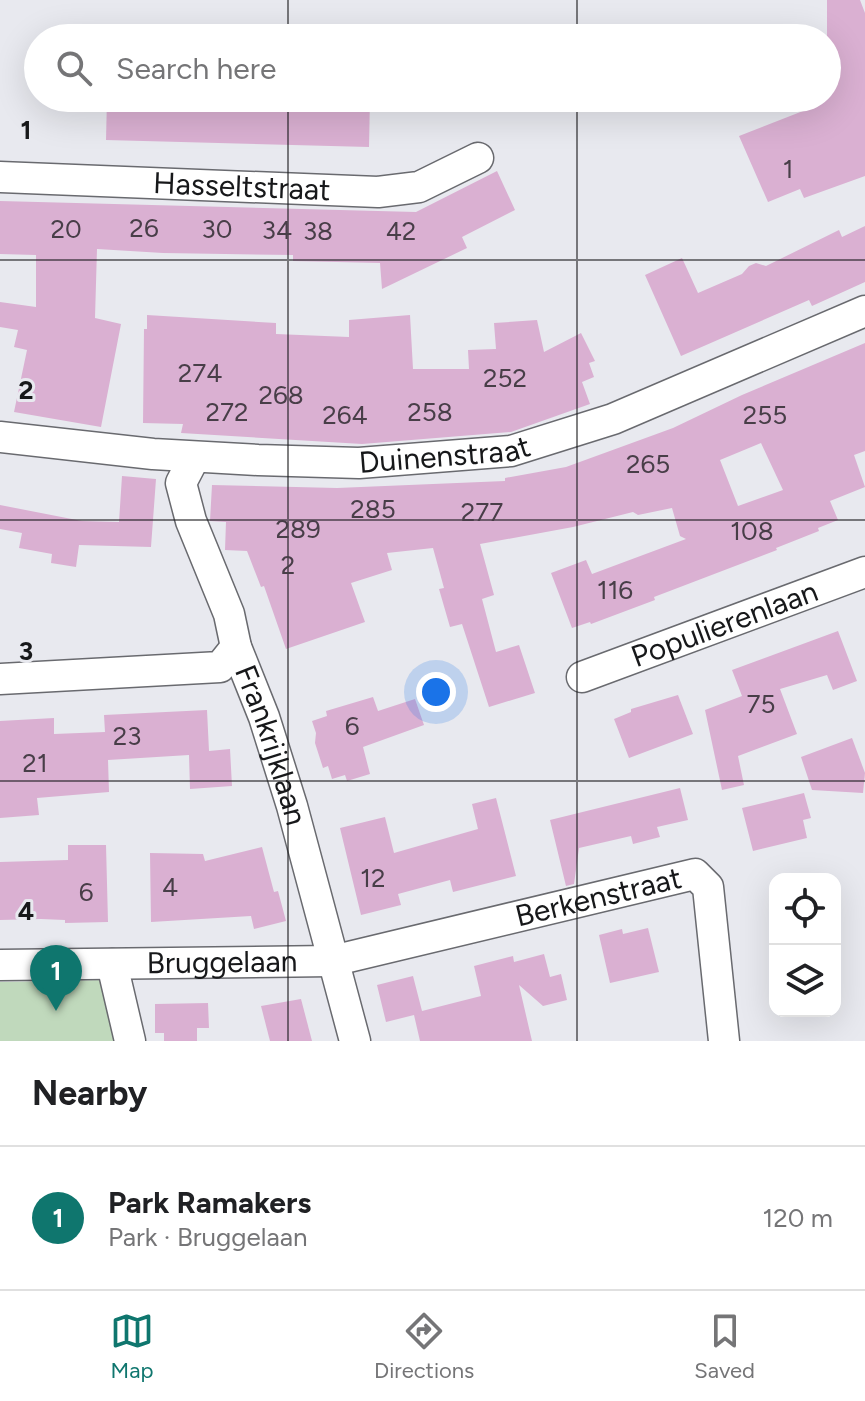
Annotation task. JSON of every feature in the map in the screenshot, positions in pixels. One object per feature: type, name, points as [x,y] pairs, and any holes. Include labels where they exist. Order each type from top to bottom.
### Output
[{"type":"street","name":"Hasseltstraat","points":[[0,177],[378,192],[419,187],[478,158]]},
{"type":"street","name":"Duinenstraat","points":[[0,437],[194,458],[359,463],[511,451],[613,419],[865,311]]},
{"type":"street","name":"Frankrijklaan","points":[[194,458],[181,483],[191,521],[229,614],[236,647],[264,717],[292,806],[355,1041]]},
{"type":"street","name":"Populierenlaan","points":[[582,677],[865,572]]},
{"type":"street","points":[[0,679],[220,667],[236,647]]},
{"type":"street","name":"Berkenstraat","points":[[332,961],[695,874],[708,887],[724,1041]]},
{"type":"street","name":"Bruggelaan","points":[[0,965],[332,961]]},
{"type":"street","name":"Bruggelaan","points":[[112,964],[130,1041]]},
{"type":"green space","points":[[105,980],[118,1041],[0,1041],[0,982]]},
{"type":"building","points":[[827,0],[860,0],[865,13],[865,176],[804,198],[800,189],[768,202],[739,136],[800,112],[841,112],[841,24],[827,24]]},
{"type":"building","points":[[107,112],[370,112],[369,147],[106,140]]},
{"type":"building","points":[[497,171],[515,210],[462,237],[467,248],[382,289],[380,263],[293,261],[293,255],[97,249],[95,318],[121,324],[101,427],[14,412],[27,350],[14,347],[18,330],[0,327],[0,302],[36,307],[36,255],[0,254],[0,201],[416,212]]},
{"type":"building","points":[[865,226],[865,282],[812,306],[809,300],[681,356],[645,275],[682,258],[698,293],[742,274],[756,263],[766,266],[839,230],[842,237]]},
{"type":"building","points":[[147,315],[276,323],[276,334],[349,337],[349,320],[410,315],[413,369],[469,369],[468,350],[496,349],[494,323],[537,320],[544,352],[581,333],[595,361],[589,363],[594,377],[582,382],[590,404],[511,432],[362,444],[181,433],[183,424],[143,423],[144,329],[147,329]]},
{"type":"building","points":[[865,343],[865,451],[854,455],[865,487],[830,501],[838,520],[818,528],[819,531],[654,597],[655,600],[572,628],[551,573],[586,560],[592,574],[686,539],[680,536],[672,508],[638,515],[633,512],[480,544],[494,595],[482,599],[496,652],[519,645],[535,693],[489,707],[462,624],[450,627],[439,589],[444,588],[433,548],[387,553],[392,570],[351,583],[365,622],[286,649],[264,586],[261,587],[247,551],[225,550],[226,522],[210,521],[212,485],[337,488],[505,481],[505,478],[566,467],[673,428]],"holes":[[[761,443],[783,490],[738,506],[720,460]]]},
{"type":"building","points":[[122,476],[156,479],[151,547],[79,545],[76,567],[51,563],[52,554],[19,548],[22,533],[0,529],[0,505],[82,521],[119,522]]},
{"type":"building","points":[[838,631],[857,681],[833,690],[827,675],[780,689],[797,734],[738,756],[744,785],[722,790],[705,710],[742,696],[732,670]]},
{"type":"building","points":[[678,695],[693,734],[629,758],[614,719],[631,712],[631,709]]},
{"type":"building","points":[[373,697],[378,711],[415,699],[424,725],[363,747],[370,774],[347,781],[345,775],[332,779],[328,766],[323,768],[312,721],[327,716],[326,711]]},
{"type":"building","points":[[207,710],[209,751],[230,749],[232,786],[190,789],[189,755],[108,760],[109,792],[37,798],[39,815],[0,818],[0,721],[54,718],[54,734],[105,732],[104,715]]},
{"type":"building","points":[[852,738],[865,773],[863,793],[812,790],[801,757]]},
{"type":"building","points":[[680,788],[688,820],[657,827],[660,837],[633,844],[631,836],[579,848],[574,884],[566,886],[550,820]]},
{"type":"building","points":[[804,793],[811,818],[803,820],[807,838],[753,851],[742,808]]},
{"type":"building","points":[[496,798],[516,876],[453,892],[450,880],[398,894],[401,905],[361,915],[340,828],[385,817],[394,853],[478,829],[472,804]]},
{"type":"building","points":[[68,845],[106,845],[108,922],[0,920],[0,862],[68,860]]},
{"type":"building","points":[[262,847],[274,892],[278,891],[286,921],[254,929],[251,916],[151,922],[150,853],[203,854],[205,861]]},
{"type":"building","points":[[648,928],[659,972],[610,983],[599,935],[622,929],[623,934]]},
{"type":"building","points":[[544,954],[550,977],[561,974],[567,1000],[543,1006],[519,985],[532,1041],[420,1041],[414,1015],[386,1022],[377,985],[413,976],[422,1011],[481,996],[474,966],[513,956],[514,962]]},
{"type":"building","points":[[301,999],[312,1041],[270,1041],[261,1006]]},
{"type":"building","points":[[208,1003],[209,1028],[197,1028],[197,1041],[164,1041],[164,1033],[155,1033],[155,1004]]},
{"type":"place","name":"Park Ramakers","points":[[56,1011]]}]
